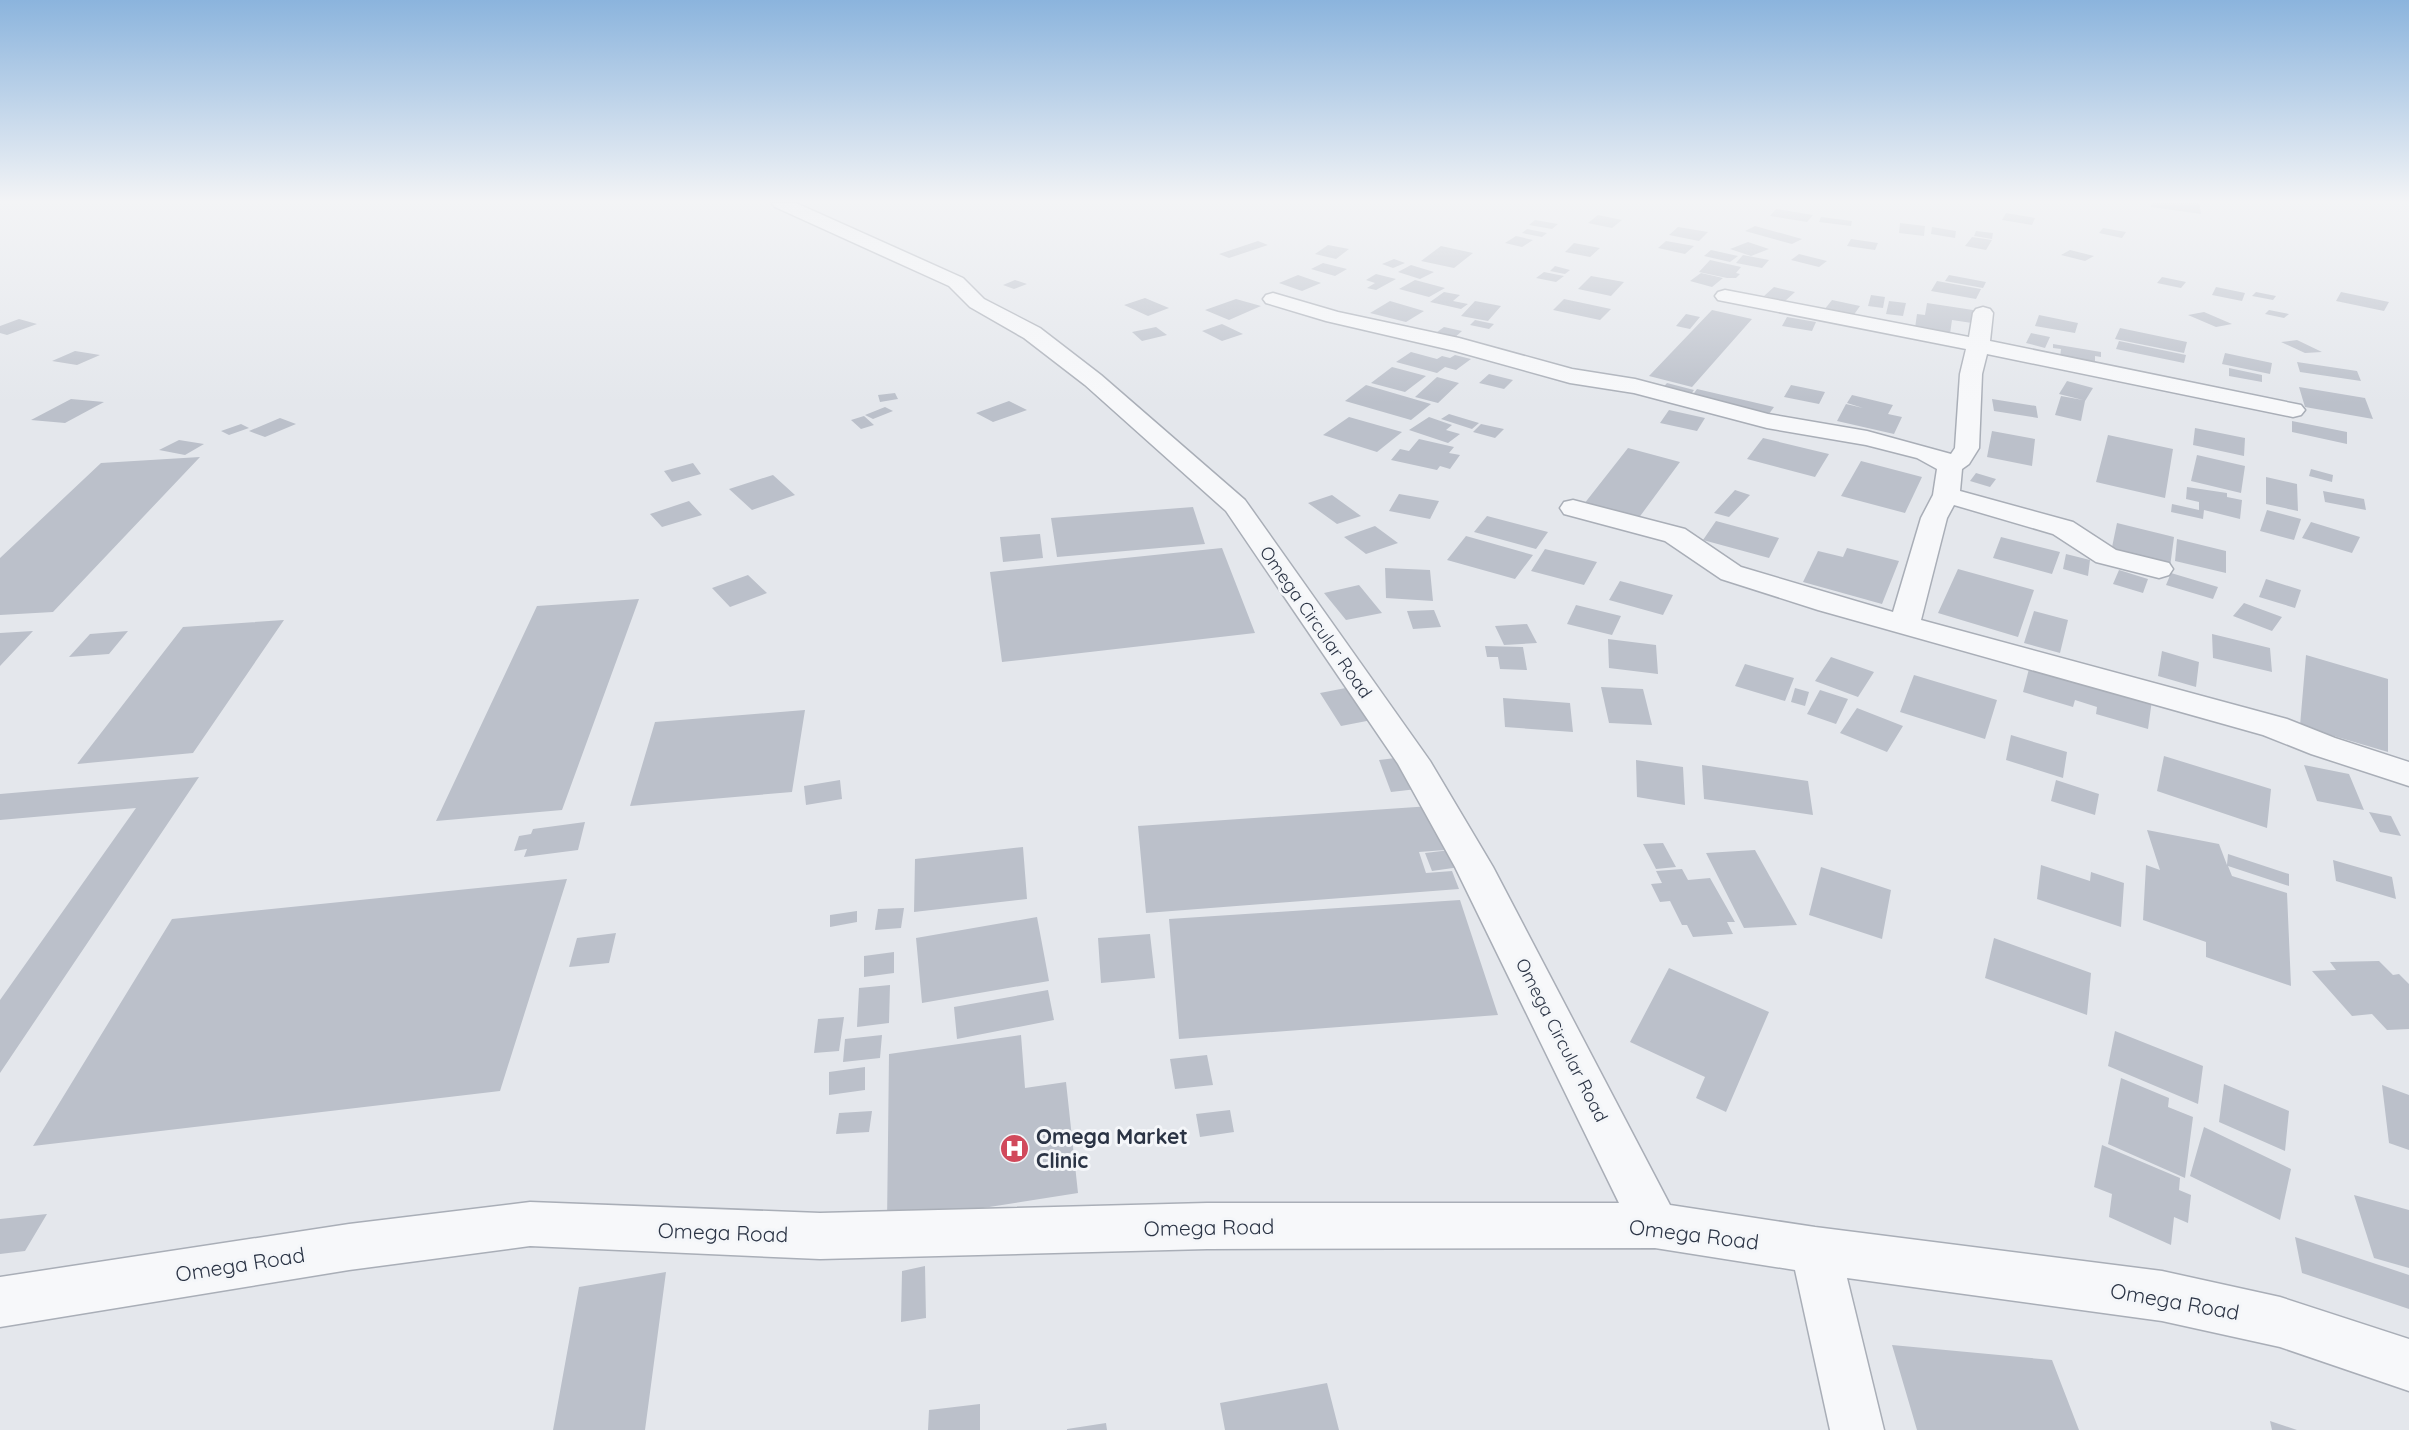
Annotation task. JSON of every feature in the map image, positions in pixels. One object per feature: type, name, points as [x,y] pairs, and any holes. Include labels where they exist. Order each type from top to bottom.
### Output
[{"type":"street","name":"Omega Circular Road","points":[[929,270],[956,282],[977,303],[1032,333],[1093,380],[1236,506],[1413,761],[1474,867],[1655,1225]]},
{"type":"street","points":[[1725,296],[2059,361],[2174,387],[2293,410]]},
{"type":"street","points":[[1273,299],[1333,317],[1460,345],[1570,376],[1635,386],[1767,421],[1877,440],[1926,453],[1950,466]]},
{"type":"street","points":[[1904,626],[1935,518],[1946,495],[1950,466],[1960,459],[1967,448],[1966,416],[1971,374],[1983,313]]},
{"type":"street","points":[[1946,495],[2063,528],[2106,556],[2158,569]]},
{"type":"street","points":[[1573,508],[1675,535],[1731,573],[1828,604],[2275,727],[2323,746],[2409,774]]},
{"type":"street","name":"Omega Road","points":[[0,1302],[350,1247],[530,1224],[820,1236],[1207,1226],[1655,1225],[1815,1250],[2162,1296],[2280,1322],[2409,1365]]},
{"type":"street","points":[[1815,1250],[1857,1430]]},
{"type":"building","points":[[1314,270],[1346,270],[1335,276]]},
{"type":"building","points":[[1402,270],[1427,270],[1434,272],[1420,279],[1398,272]]},
{"type":"building","points":[[1551,270],[1570,270],[1565,274]]},
{"type":"building","points":[[1701,270],[1739,270],[1736,273],[1740,274],[1736,278],[1727,278],[1699,272]]},
{"type":"building","points":[[1544,272],[1564,276],[1556,282],[1536,278]]},
{"type":"building","points":[[1701,273],[1723,278],[1712,287],[1690,281]]},
{"type":"building","points":[[1376,274],[1396,279],[1376,290],[1367,288],[1375,283],[1366,280]]},
{"type":"building","points":[[1298,275],[1321,283],[1302,291],[1279,283]]},
{"type":"building","points":[[1949,275],[1986,282],[1983,288],[1945,281]]},
{"type":"building","points":[[1591,276],[1624,282],[1611,296],[1578,289]]},
{"type":"building","points":[[2162,277],[2186,282],[2181,288],[2157,283]]},
{"type":"building","points":[[1015,280],[1027,284],[1014,289],[1003,285]]},
{"type":"building","points":[[1415,280],[1445,288],[1429,297],[1399,289]]},
{"type":"building","points":[[1937,281],[1981,289],[1976,299],[1931,291]]},
{"type":"building","points":[[1774,287],[1795,292],[1785,301],[1764,296]]},
{"type":"building","points":[[2216,287],[2245,293],[2242,301],[2212,295]]},
{"type":"building","points":[[1444,292],[1460,295],[1453,301],[1468,304],[1461,309],[1430,302]]},
{"type":"building","points":[[2256,292],[2276,296],[2273,300],[2252,296]]},
{"type":"building","points":[[2341,292],[2389,302],[2384,311],[2336,301]]},
{"type":"building","points":[[1871,295],[1885,297],[1883,308],[1868,306]]},
{"type":"building","points":[[1145,298],[1169,308],[1148,316],[1124,305]]},
{"type":"building","points":[[1236,299],[1261,306],[1229,320],[1205,310]]},
{"type":"building","points":[[1564,299],[1611,309],[1600,320],[1553,310]]},
{"type":"building","points":[[1832,300],[1860,306],[1853,316],[1824,310]]},
{"type":"building","points":[[1390,301],[1424,311],[1406,322],[1370,313]]},
{"type":"building","points":[[1475,301],[1501,306],[1488,321],[1461,316]]},
{"type":"building","points":[[1889,301],[1906,303],[1903,316],[1886,314]]},
{"type":"building","points":[[1927,303],[1973,310],[1972,323],[1952,320],[1950,334],[1915,328],[1917,314],[1925,315]]},
{"type":"building","points":[[1712,310],[1752,319],[1692,387],[1649,376]]},
{"type":"building","points":[[2269,310],[2289,314],[2284,318],[2265,314]]},
{"type":"building","points":[[2204,312],[2232,324],[2216,327],[2188,315]]},
{"type":"building","points":[[1686,314],[1700,317],[1690,329],[1676,326]]},
{"type":"building","points":[[2039,315],[2078,323],[2075,333],[2035,326]]},
{"type":"building","points":[[1787,317],[1816,322],[1812,331],[1782,326]]},
{"type":"building","points":[[19,319],[37,324],[7,335],[0,333],[0,326]]},
{"type":"building","points":[[1475,320],[1494,324],[1489,329],[1470,325]]},
{"type":"building","points":[[1222,324],[1243,334],[1222,341],[1202,331]]},
{"type":"building","points":[[1156,327],[1167,335],[1142,341],[1132,332]]},
{"type":"building","points":[[1444,327],[1462,331],[1452,340],[1433,335]]},
{"type":"building","points":[[2120,328],[2187,342],[2184,353],[2115,339]]},
{"type":"building","points":[[2031,333],[2050,337],[2045,348],[2026,343]]},
{"type":"building","points":[[2297,340],[2322,352],[2305,353],[2281,342]]},
{"type":"building","points":[[2119,341],[2186,355],[2184,363],[2116,349]]},
{"type":"building","points":[[2053,344],[2101,352],[2101,357],[2095,356],[2095,364],[2060,358],[2061,349],[2053,348]]},
{"type":"building","points":[[75,351],[100,355],[77,365],[52,361]]},
{"type":"building","points":[[1411,352],[1437,359],[1442,356],[1450,358],[1455,355],[1471,359],[1456,370],[1445,367],[1437,373],[1396,362]]},
{"type":"building","points":[[2225,353],[2272,363],[2270,374],[2222,364]]},
{"type":"building","points":[[2297,362],[2357,371],[2361,381],[2300,372]]},
{"type":"building","points":[[1392,367],[1426,376],[1405,392],[1371,383]]},
{"type":"building","points":[[2229,368],[2262,375],[2262,382],[2229,376]]},
{"type":"building","points":[[1489,374],[1513,380],[1504,389],[1479,383]]},
{"type":"building","points":[[1437,377],[1459,383],[1438,403],[1415,397]]},
{"type":"building","points":[[2067,381],[2093,388],[2085,401],[2081,421],[2055,415],[2061,396],[2083,400],[2059,394]]},
{"type":"building","points":[[1667,383],[1694,390],[1688,398],[1660,391]]},
{"type":"building","points":[[1366,385],[1431,404],[1411,420],[1345,401]]},
{"type":"building","points":[[1791,385],[1825,392],[1819,404],[1784,397]]},
{"type":"building","points":[[2299,387],[2365,398],[2373,419],[2305,407]]},
{"type":"building","points":[[1697,389],[1774,407],[1766,418],[1689,400]]},
{"type":"building","points":[[895,393],[898,399],[880,402],[878,395]]},
{"type":"building","points":[[1852,395],[1893,405],[1888,414],[1902,417],[1894,434],[1837,421],[1846,404],[1863,408],[1847,403]]},
{"type":"building","points":[[71,399],[104,402],[65,423],[31,420]]},
{"type":"building","points":[[1992,399],[2036,406],[2038,418],[1994,411]]},
{"type":"building","points":[[1009,401],[1027,410],[993,422],[976,413]]},
{"type":"building","points":[[885,407],[893,411],[873,419],[865,415]]},
{"type":"building","points":[[1669,410],[1705,418],[1697,431],[1660,423]]},
{"type":"building","points":[[1449,414],[1479,423],[1472,429],[1441,419]]},
{"type":"building","points":[[864,416],[874,425],[861,429],[851,420]]},
{"type":"building","points":[[1349,417],[1402,432],[1377,452],[1323,435]]},
{"type":"building","points":[[1429,417],[1452,425],[1446,430],[1460,434],[1448,443],[1409,430]]},
{"type":"building","points":[[280,418],[296,424],[265,437],[249,431]]},
{"type":"building","points":[[2292,421],[2347,432],[2347,444],[2292,432]]},
{"type":"building","points":[[241,424],[249,428],[229,435],[221,431]]},
{"type":"building","points":[[1481,424],[1504,429],[1495,438],[1473,432]]},
{"type":"building","points":[[2195,428],[2245,438],[2244,456],[2193,445]]},
{"type":"building","points":[[1992,431],[2035,439],[2032,466],[1987,457]]},
{"type":"building","points":[[2108,435],[2173,449],[2165,498],[2096,482]]},
{"type":"building","points":[[1763,438],[1829,454],[1815,477],[1747,459]]},
{"type":"building","points":[[1419,439],[1454,447],[1449,453],[1460,455],[1450,469],[1440,466],[1437,470],[1391,460],[1400,449],[1409,451]]},
{"type":"building","points":[[179,440],[204,444],[185,455],[159,450]]},
{"type":"building","points":[[1628,448],[1680,462],[1638,519],[1584,504]]},
{"type":"building","points":[[2197,455],[2245,466],[2241,493],[2191,481]]},
{"type":"building","points":[[200,457],[53,612],[0,615],[0,558],[101,463]]},
{"type":"building","points":[[1861,461],[1922,477],[1905,513],[1841,496]]},
{"type":"building","points":[[693,463],[701,474],[672,482],[664,471]]},
{"type":"building","points":[[2311,469],[2333,475],[2332,482],[2309,476]]},
{"type":"building","points":[[1976,473],[1996,479],[1990,487],[1970,481]]},
{"type":"building","points":[[773,475],[795,495],[752,510],[729,489]]},
{"type":"building","points":[[2266,477],[2297,484],[2298,511],[2266,504]]},
{"type":"building","points":[[2187,487],[2227,493],[2227,497],[2242,500],[2240,519],[2204,510],[2203,519],[2171,512],[2172,504],[2199,510],[2199,502],[2186,499]]},
{"type":"building","points":[[1735,490],[1750,495],[1729,517],[1714,513]]},
{"type":"building","points":[[2323,491],[2364,499],[2366,510],[2325,502]]},
{"type":"building","points":[[1399,494],[1439,501],[1430,519],[1389,511]]},
{"type":"building","points":[[1332,495],[1361,516],[1337,524],[1308,503]]},
{"type":"building","points":[[689,501],[702,515],[662,527],[650,514]]},
{"type":"building","points":[[1193,507],[1205,544],[1057,557],[1051,518]]},
{"type":"building","points":[[2267,510],[2301,519],[2294,540],[2260,531]]},
{"type":"building","points":[[1487,516],[1548,532],[1536,549],[1474,532]]},
{"type":"building","points":[[1716,521],[1779,538],[1769,558],[1703,540]]},
{"type":"building","points":[[2311,522],[2360,537],[2352,553],[2302,538]]},
{"type":"building","points":[[2117,523],[2174,537],[2170,567],[2111,552]]},
{"type":"building","points":[[1375,526],[1398,543],[1366,554],[1344,537]]},
{"type":"building","points":[[1040,534],[1043,558],[1003,562],[1000,537]]},
{"type":"building","points":[[1466,536],[1533,555],[1515,579],[1447,560]]},
{"type":"building","points":[[2001,537],[2060,552],[2052,574],[1993,558]]},
{"type":"building","points":[[2177,539],[2226,551],[2226,573],[2175,561]]},
{"type":"building","points":[[1222,548],[1255,633],[1002,662],[990,572]]},
{"type":"building","points":[[1847,548],[1899,561],[1882,604],[1803,582],[1818,551],[1843,557]]},
{"type":"building","points":[[1545,549],[1597,562],[1584,585],[1531,571]]},
{"type":"building","points":[[2066,554],[2090,560],[2088,576],[2063,569]]},
{"type":"building","points":[[1385,568],[1430,570],[1433,601],[1386,598]]},
{"type":"building","points":[[1958,569],[2034,590],[2018,637],[1938,613]]},
{"type":"building","points":[[2119,570],[2148,579],[2143,593],[2113,584]]},
{"type":"building","points":[[2171,573],[2218,587],[2213,599],[2166,585]]},
{"type":"building","points":[[748,575],[767,593],[730,607],[712,588]]},
{"type":"building","points":[[2266,579],[2301,590],[2295,608],[2259,597]]},
{"type":"building","points":[[1620,581],[1673,595],[1663,615],[1609,600]]},
{"type":"building","points":[[1359,585],[1382,613],[1346,620],[1324,593]]},
{"type":"building","points":[[639,599],[562,810],[436,821],[537,606]]},
{"type":"building","points":[[2244,603],[2282,617],[2272,631],[2233,616]]},
{"type":"building","points":[[1576,605],[1621,616],[1612,635],[1567,624]]},
{"type":"building","points":[[1434,610],[1441,627],[1413,629],[1407,611]]},
{"type":"building","points":[[2034,611],[2068,620],[2060,653],[2024,643]]},
{"type":"building","points":[[284,620],[193,753],[77,764],[183,627]]},
{"type":"building","points":[[1527,624],[1537,643],[1504,645],[1495,626]]},
{"type":"building","points":[[33,631],[0,666],[0,633]]},
{"type":"building","points":[[128,631],[109,654],[69,657],[90,634]]},
{"type":"building","points":[[2212,634],[2270,648],[2272,672],[2213,658]]},
{"type":"building","points":[[1608,639],[1656,645],[1658,674],[1609,668]]},
{"type":"building","points":[[1485,646],[1523,647],[1527,670],[1500,669],[1498,657],[1487,657]]},
{"type":"building","points":[[2162,651],[2199,662],[2196,687],[2158,676]]},
{"type":"building","points":[[2306,655],[2388,679],[2388,752],[2300,726]]},
{"type":"building","points":[[1831,657],[1874,672],[1858,697],[1815,681]]},
{"type":"building","points":[[1745,664],[1794,678],[1785,701],[1735,686]]},
{"type":"building","points":[[2030,665],[2152,700],[2148,729],[2096,714],[2097,707],[2075,700],[2073,707],[2023,692]]},
{"type":"building","points":[[1914,675],[1997,700],[1985,739],[1900,712]]},
{"type":"building","points":[[1356,686],[1377,719],[1341,726],[1320,693]]},
{"type":"building","points":[[1601,687],[1643,689],[1652,725],[1609,723]]},
{"type":"building","points":[[1795,688],[1809,692],[1805,706],[1791,702]]},
{"type":"building","points":[[1820,690],[1848,699],[1836,724],[1807,714]]},
{"type":"building","points":[[1503,698],[1570,703],[1573,732],[1505,727]]},
{"type":"building","points":[[1857,708],[1903,726],[1887,752],[1840,733]]},
{"type":"building","points":[[805,710],[792,792],[630,806],[655,722]]},
{"type":"building","points":[[2011,735],[2067,752],[2063,778],[2006,760]]},
{"type":"building","points":[[2164,756],[2271,789],[2267,828],[2157,791]]},
{"type":"building","points":[[1404,757],[1417,789],[1391,792],[1379,760]]},
{"type":"building","points":[[1636,760],[1683,767],[1685,805],[1637,797]]},
{"type":"building","points":[[1702,765],[1808,781],[1813,815],[1704,799]]},
{"type":"building","points":[[2304,765],[2349,774],[2364,810],[2317,801]]},
{"type":"building","points":[[199,777],[0,1073],[0,1000],[136,808],[0,820],[0,794]]},
{"type":"building","points":[[840,780],[842,799],[806,805],[804,786]]},
{"type":"building","points":[[2056,780],[2099,794],[2095,815],[2051,801]]},
{"type":"building","points":[[1431,806],[1445,850],[1419,852],[1426,873],[1452,871],[1459,889],[1146,913],[1138,826]]},
{"type":"building","points":[[2369,812],[2391,816],[2401,836],[2380,832]]},
{"type":"building","points":[[585,822],[578,850],[524,857],[527,849],[514,851],[519,836],[531,834],[533,829]]},
{"type":"building","points":[[2147,830],[2219,844],[2227,865],[2228,854],[2289,874],[2289,886],[2228,866],[2232,876],[2287,893],[2291,986],[2206,957],[2206,942],[2143,920],[2146,865],[2160,870]]},
{"type":"building","points":[[1663,843],[1676,867],[1656,869],[1643,844]]},
{"type":"building","points":[[1023,847],[1027,899],[914,912],[915,859]]},
{"type":"building","points":[[1459,849],[1467,866],[1432,871],[1425,853]]},
{"type":"building","points":[[1755,850],[1797,925],[1744,928],[1706,853]]},
{"type":"building","points":[[2333,860],[2392,877],[2396,899],[2336,881]]},
{"type":"building","points":[[2041,865],[2090,881],[2091,872],[2124,883],[2121,927],[2037,899]]},
{"type":"building","points":[[1821,867],[1891,890],[1882,939],[1809,915]]},
{"type":"building","points":[[1682,869],[1688,880],[1710,878],[1735,922],[1727,922],[1733,934],[1693,937],[1687,925],[1682,925],[1670,901],[1660,902],[1651,884],[1662,883],[1656,871]]},
{"type":"building","points":[[567,879],[500,1091],[33,1146],[172,919]]},
{"type":"building","points":[[1460,900],[1498,1015],[1179,1039],[1169,919]]},
{"type":"building","points":[[904,908],[901,928],[875,930],[878,909]]},
{"type":"building","points":[[857,911],[857,922],[830,927],[830,915]]},
{"type":"building","points":[[1037,917],[1049,981],[922,1003],[916,938]]},
{"type":"building","points":[[616,933],[609,963],[569,967],[577,938]]},
{"type":"building","points":[[1150,934],[1155,978],[1101,983],[1098,938]]},
{"type":"building","points":[[1994,938],[2091,973],[2087,1015],[1985,978]]},
{"type":"building","points":[[894,952],[894,973],[864,977],[864,956]]},
{"type":"building","points":[[2379,961],[2393,975],[2399,974],[2409,984],[2409,1029],[2387,1030],[2372,1014],[2352,1016],[2312,971],[2336,970],[2330,962]]},
{"type":"building","points":[[1669,968],[1769,1012],[1726,1112],[1696,1098],[1705,1077],[1630,1042]]},
{"type":"building","points":[[890,985],[889,1023],[857,1027],[859,988]]},
{"type":"building","points":[[1048,990],[1054,1020],[957,1039],[954,1007]]},
{"type":"building","points":[[844,1017],[839,1051],[814,1053],[818,1019]]},
{"type":"building","points":[[2115,1031],[2203,1066],[2198,1104],[2108,1066]]},
{"type":"building","points":[[882,1035],[880,1058],[843,1062],[845,1039]]},
{"type":"building","name":"Omega Market Clinic","points":[[1021,1035],[1025,1088],[1066,1082],[1078,1193],[887,1223],[889,1054]]},
{"type":"building","points":[[1207,1055],[1213,1085],[1175,1089],[1170,1059]]},
{"type":"building","points":[[865,1067],[865,1090],[829,1095],[829,1072]]},
{"type":"building","points":[[2121,1078],[2169,1098],[2168,1107],[2193,1117],[2185,1178],[2108,1144]]},
{"type":"building","points":[[2224,1084],[2289,1111],[2285,1151],[2219,1122]]},
{"type":"building","points":[[2382,1085],[2409,1095],[2409,1150],[2389,1143]]},
{"type":"building","points":[[1230,1110],[1234,1132],[1200,1137],[1196,1114]]},
{"type":"building","points":[[872,1111],[869,1132],[836,1134],[839,1113]]},
{"type":"building","points":[[2204,1127],[2291,1169],[2280,1220],[2190,1176]]},
{"type":"building","points":[[2102,1145],[2180,1178],[2179,1190],[2191,1195],[2188,1223],[2174,1217],[2171,1245],[2109,1217],[2112,1194],[2094,1187]]},
{"type":"building","points":[[2354,1195],[2409,1210],[2409,1268],[2374,1258]]},
{"type":"building","points":[[47,1214],[25,1251],[0,1254],[0,1219]]},
{"type":"building","points":[[2295,1237],[2409,1275],[2409,1309],[2302,1273]]},
{"type":"building","points":[[925,1266],[926,1318],[901,1322],[902,1271]]},
{"type":"building","points":[[666,1272],[645,1430],[553,1430],[579,1287]]},
{"type":"building","points":[[1892,1345],[2052,1360],[2079,1430],[1917,1430]]},
{"type":"building","points":[[1327,1383],[1339,1430],[1225,1430],[1220,1403]]},
{"type":"building","points":[[980,1404],[980,1430],[928,1430],[929,1410]]},
{"type":"building","points":[[2270,1421],[2297,1430],[2272,1430]]},
{"type":"building","points":[[1106,1423],[1107,1430],[1067,1430],[1067,1429]]},
{"type":"place","name":"Omega Market Clinic","points":[[1015,1148]]}]
